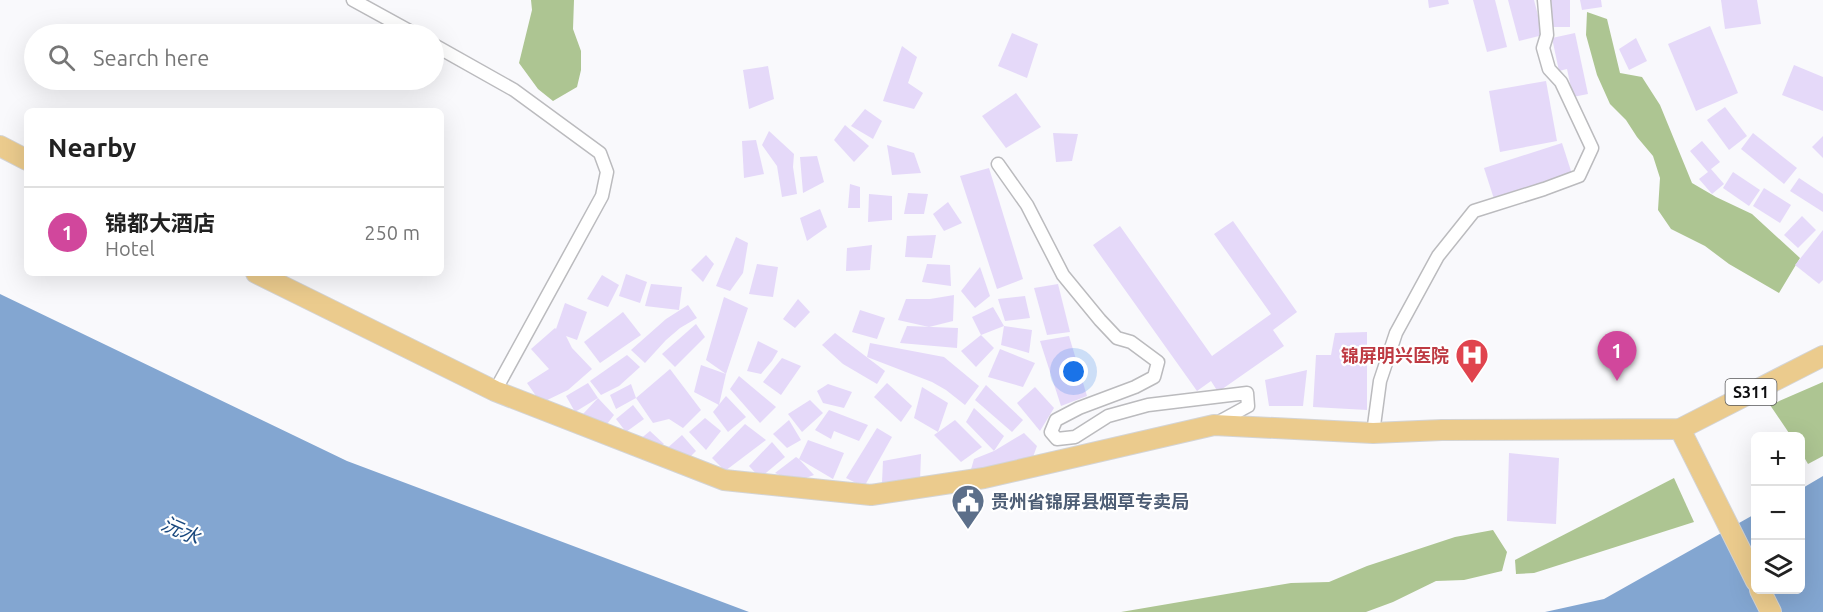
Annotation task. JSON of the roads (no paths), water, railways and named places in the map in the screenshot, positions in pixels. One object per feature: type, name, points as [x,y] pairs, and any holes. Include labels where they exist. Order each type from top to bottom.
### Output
[{"type":"main road","points":[[0,147],[24,159]]},
{"type":"main road","points":[[262,276],[495,391],[723,480],[871,495],[984,478],[1214,425],[1373,434],[1442,430],[1680,429],[1751,573]]},
{"type":"main road","name":"S311","points":[[1680,429],[1823,356]]},
{"type":"main road","points":[[1762,594],[1771,612]]},
{"type":"street","points":[[353,0],[397,24]]},
{"type":"street","points":[[1373,434],[1380,381],[1396,333],[1438,256],[1474,211],[1579,176],[1592,148],[1561,82],[1549,69],[1543,48],[1547,35],[1544,0]]},
{"type":"street","points":[[444,51],[524,97],[600,153],[607,172],[602,196],[495,391]]},
{"type":"street","points":[[998,164],[1027,205],[1063,275],[1117,338],[1131,342],[1158,362],[1154,377],[1056,420],[1051,432],[1057,439],[1075,437],[1108,416],[1148,405],[1247,393],[1248,406],[1214,425]]},
{"type":"water","name":"沅水","points":[[0,294],[347,461],[749,612],[0,612]]},
{"type":"water","points":[[1823,476],[1823,612],[1545,612],[1604,599],[1751,516],[1751,594],[1805,594],[1805,487]]},
{"type":"place","name":"锦都大酒店","points":[[1617,381]]},
{"type":"place","name":"锦屏明兴医院","points":[[1472,384]]},
{"type":"place","name":"贵州省锦屏县烟草专卖局","points":[[968,530]]}]
